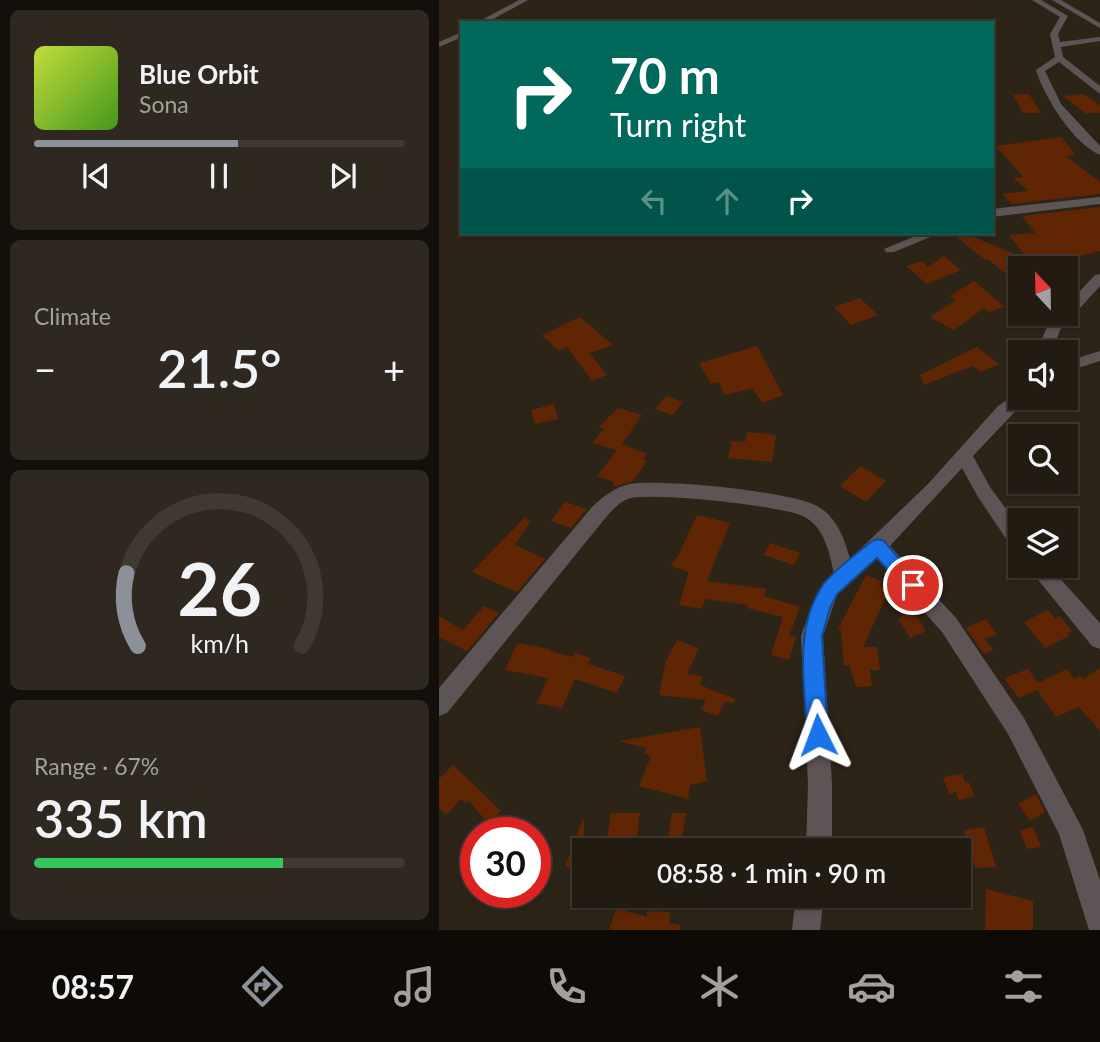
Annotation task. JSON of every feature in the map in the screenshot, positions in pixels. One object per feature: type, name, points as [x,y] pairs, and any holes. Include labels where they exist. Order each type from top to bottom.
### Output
[{"type":"street","points":[[484,21],[524,0]]},
{"type":"street","points":[[1036,0],[1064,16],[1054,34],[1059,58],[1100,91]]},
{"type":"street","points":[[1057,0],[1057,11]]},
{"type":"street","points":[[1057,0],[1100,26]]},
{"type":"street","points":[[439,45],[460,35]]},
{"type":"street","points":[[1058,45],[1100,39]]},
{"type":"street","points":[[1059,58],[1040,70],[1050,97],[1070,123],[1100,152]]},
{"type":"street","points":[[1081,76],[1100,73]]},
{"type":"street","points":[[994,213],[1100,201]]},
{"type":"street","points":[[890,249],[928,235]]},
{"type":"street","points":[[1049,340],[1053,329],[1100,278]]},
{"type":"street","points":[[1078,363],[1100,356]]},
{"type":"street","points":[[819,838],[820,784],[812,636],[821,608],[830,589],[878,546],[965,457],[1008,406]]},
{"type":"street","points":[[965,457],[984,492],[1008,527]]},
{"type":"street","points":[[439,705],[600,511],[622,493],[663,492],[769,500],[810,510],[833,530],[844,575]]},
{"type":"street","points":[[878,546],[949,625],[1017,726],[1070,830],[1100,922]]},
{"type":"street","points":[[1047,578],[1100,639]]},
{"type":"street","points":[[806,930],[809,908]]},
{"type":"building","points":[[1029,94],[1041,113],[1023,113],[1013,95]]},
{"type":"building","points":[[1083,94],[1100,105],[1100,113],[1085,113],[1063,96]]},
{"type":"building","points":[[1061,137],[1076,155],[1066,156],[1100,182],[1100,194],[1012,204],[1002,194],[1029,191],[1013,178],[1023,177],[996,146]]},
{"type":"building","points":[[1100,207],[1100,251],[1078,256],[1026,256],[1009,235],[1035,233],[1022,216]]},
{"type":"building","points":[[954,235],[969,235],[1019,256],[1008,256],[1008,276]]},
{"type":"building","points":[[944,256],[961,270],[927,284],[906,266],[922,261],[928,267]]},
{"type":"building","points":[[974,281],[1005,307],[989,312],[984,308],[954,330],[930,317],[956,300],[950,296]]},
{"type":"building","points":[[860,298],[878,315],[851,325],[834,307]]},
{"type":"building","points":[[580,317],[613,345],[590,353],[607,375],[592,381],[567,347],[559,351],[542,335]]},
{"type":"building","points":[[757,346],[783,395],[763,403],[752,389],[724,395],[719,382],[711,384],[699,363]]},
{"type":"building","points":[[977,347],[999,364],[981,372],[973,366],[924,385],[920,375]]},
{"type":"building","points":[[666,396],[683,402],[673,415],[655,409]]},
{"type":"building","points":[[554,404],[558,419],[535,424],[531,410]]},
{"type":"building","points":[[618,408],[642,415],[622,444],[647,454],[643,460],[647,461],[633,481],[616,486],[612,485],[614,482],[597,476],[617,450],[592,443],[604,428],[599,427]]},
{"type":"building","points":[[747,432],[776,435],[772,462],[728,458],[732,441],[745,442]]},
{"type":"building","points":[[860,466],[886,481],[866,502],[840,486]]},
{"type":"building","points":[[565,502],[587,509],[571,528],[551,521]]},
{"type":"building","points":[[697,515],[730,523],[707,581],[766,589],[764,596],[800,607],[789,636],[796,637],[789,660],[771,655],[783,617],[747,608],[748,605],[705,599],[702,609],[679,605],[689,572],[671,566]]},
{"type":"building","points":[[525,517],[530,522],[515,545],[545,559],[517,592],[472,572]]},
{"type":"building","points":[[770,543],[800,553],[794,565],[764,555]]},
{"type":"building","points":[[866,575],[882,581],[880,586],[889,590],[863,647],[877,647],[880,670],[870,670],[872,686],[856,687],[849,665],[844,665],[841,630],[838,629]]},
{"type":"building","points":[[484,606],[499,613],[467,651],[439,637],[439,616],[463,630]]},
{"type":"building","points":[[1048,610],[1055,619],[1060,616],[1072,631],[1067,633],[1069,636],[1045,648],[1024,622]]},
{"type":"building","points":[[913,611],[926,631],[910,638],[898,618]]},
{"type":"building","points":[[986,619],[997,634],[985,639],[993,650],[984,654],[966,628]]},
{"type":"building","points":[[677,640],[699,648],[687,674],[702,676],[700,685],[735,699],[734,703],[724,702],[718,716],[701,710],[706,700],[659,695],[666,661]]},
{"type":"building","points":[[517,643],[550,649],[549,651],[573,657],[575,653],[591,658],[588,664],[625,676],[617,693],[575,679],[562,708],[537,703],[548,678],[505,670]]},
{"type":"building","points":[[1100,668],[1100,731],[1079,707],[1056,717],[1037,690],[1019,698],[1004,678],[1028,669],[1038,683],[1067,669],[1074,679],[1080,676],[1083,679]]},
{"type":"building","points":[[700,727],[707,781],[690,785],[688,799],[639,786],[651,756],[644,754],[646,748],[619,741]]},
{"type":"building","points":[[453,765],[501,811],[494,817],[483,817],[469,801],[466,803],[461,799],[446,815],[439,808],[439,779]]},
{"type":"building","points":[[962,774],[965,783],[969,782],[974,796],[959,800],[956,792],[949,794],[943,777]]},
{"type":"building","points":[[1036,794],[1045,812],[1030,821],[1018,804]]},
{"type":"building","points":[[611,813],[640,813],[637,838],[607,838]]},
{"type":"building","points":[[672,813],[686,813],[682,838],[668,838]]},
{"type":"building","points":[[583,819],[584,819],[584,838],[576,838]]},
{"type":"building","points":[[984,827],[996,867],[975,868],[971,854],[971,838],[966,838],[964,830]]},
{"type":"building","points":[[1033,827],[1041,847],[1027,849],[1020,830]]},
{"type":"building","points":[[572,848],[572,868],[565,866]]},
{"type":"building","points":[[986,889],[1033,901],[1033,930],[985,930]]},
{"type":"building","points":[[616,908],[647,917],[647,911],[670,912],[669,923],[680,925],[680,930],[609,930]]},
{"type":"route","points":[[818,735],[812,636],[830,589],[878,546],[913,585]]}]
